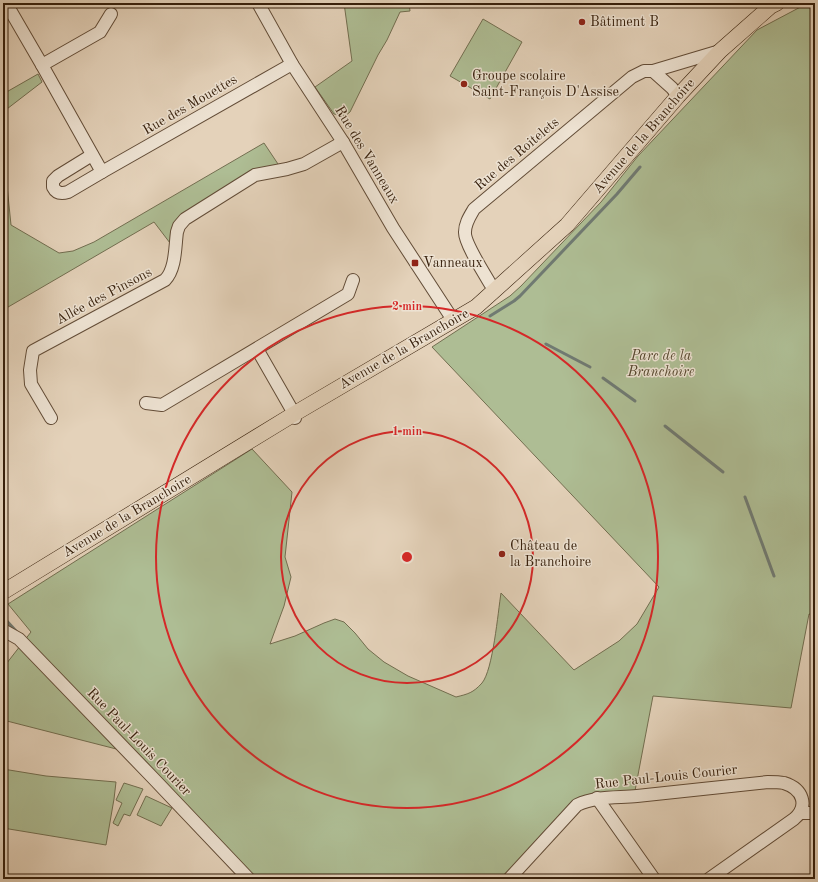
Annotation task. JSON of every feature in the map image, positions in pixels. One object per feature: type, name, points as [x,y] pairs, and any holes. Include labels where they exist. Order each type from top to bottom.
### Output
[{"type":"main road","name":"Avenue de la Branchoire","points":[[3,592],[476,307],[567,225],[678,96],[720,50],[772,4]]},
{"type":"street","points":[[6,3],[102,172]]},
{"type":"street","name":"Rue des Vanneaux","points":[[258,3],[292,64],[342,142],[393,228],[453,320]]},
{"type":"street","points":[[42,65],[100,32],[111,14]]},
{"type":"street","name":"Rue des Roitelets","points":[[495,290],[468,244],[465,233],[467,221],[474,209],[632,77],[644,71],[653,70],[720,50]]},
{"type":"street","name":"Rue des Mouettes","points":[[92,155],[58,176],[53,181],[53,187],[57,192],[63,194],[68,192],[292,64]]},
{"type":"street","points":[[653,70],[672,88],[678,96]]},
{"type":"street","name":"Allée des Pinsons","points":[[51,418],[31,384],[30,370],[33,351],[165,280],[173,268],[177,232],[179,226],[185,219],[255,175],[304,164],[342,142]]},
{"type":"street","points":[[146,403],[162,405],[257,349],[348,294],[353,280]]},
{"type":"street","points":[[257,349],[295,416]]},
{"type":"street","name":"Rue Paul-Louis Courier","points":[[3,630],[19,639],[249,879]]},
{"type":"street","name":"Rue Paul-Louis Courier","points":[[509,879],[577,805],[584,801],[597,798],[634,796],[768,782],[789,785],[798,792],[802,798],[801,807]]},
{"type":"street","points":[[597,798],[654,879]]},
{"type":"street","points":[[709,879],[794,819],[801,807],[815,813]]},
{"type":"green space","points":[[344,3],[409,3],[410,11],[400,12],[350,112],[345,116],[334,114],[315,87],[352,61]]},
{"type":"green space","name":"Parc de la Branchoire","points":[[808,3],[815,3],[815,615],[809,614],[791,708],[653,696],[634,796],[584,801],[509,879],[249,879],[128,752],[3,720],[3,668],[31,632],[8,604],[252,449],[292,492],[285,557],[291,577],[284,606],[270,644],[295,636],[335,619],[344,622],[368,649],[384,662],[408,676],[456,697],[473,691],[482,683],[486,676],[492,654],[501,593],[574,670],[619,641],[637,624],[659,587],[432,347],[510,296],[521,286],[601,202],[638,156],[757,30]]},
{"type":"green space","points":[[483,19],[522,42],[490,99],[450,76]]},
{"type":"green space","points":[[38,74],[42,82],[3,112],[3,94]]},
{"type":"green space","points":[[264,143],[280,167],[177,221],[170,243],[154,222],[3,310],[3,146],[11,225],[59,253],[73,251],[94,242]]},
{"type":"green space","points":[[3,769],[46,776],[116,782],[106,845],[3,828]]},
{"type":"green space","points":[[124,783],[143,789],[130,816],[124,814],[118,826],[113,823],[122,803],[116,800]]},
{"type":"green space","points":[[146,796],[172,808],[161,826],[137,815]]},
{"type":"waterway","points":[[490,316],[520,296],[617,194],[640,167]]},
{"type":"waterway","points":[[546,344],[590,367]]},
{"type":"waterway","points":[[603,378],[635,401]]},
{"type":"waterway","points":[[665,426],[723,472]]},
{"type":"waterway","points":[[745,497],[774,576]]},
{"type":"waterway","points":[[5,619],[16,631]]},
{"type":"place","name":"Bâtiment B","points":[[582,22]]},
{"type":"place","name":"Groupe scolaire Saint-François D'Assise","points":[[464,84]]},
{"type":"place","name":"Vanneaux","points":[[415,263]]},
{"type":"place","name":"Château de la Branchoire","points":[[502,554]]}]
